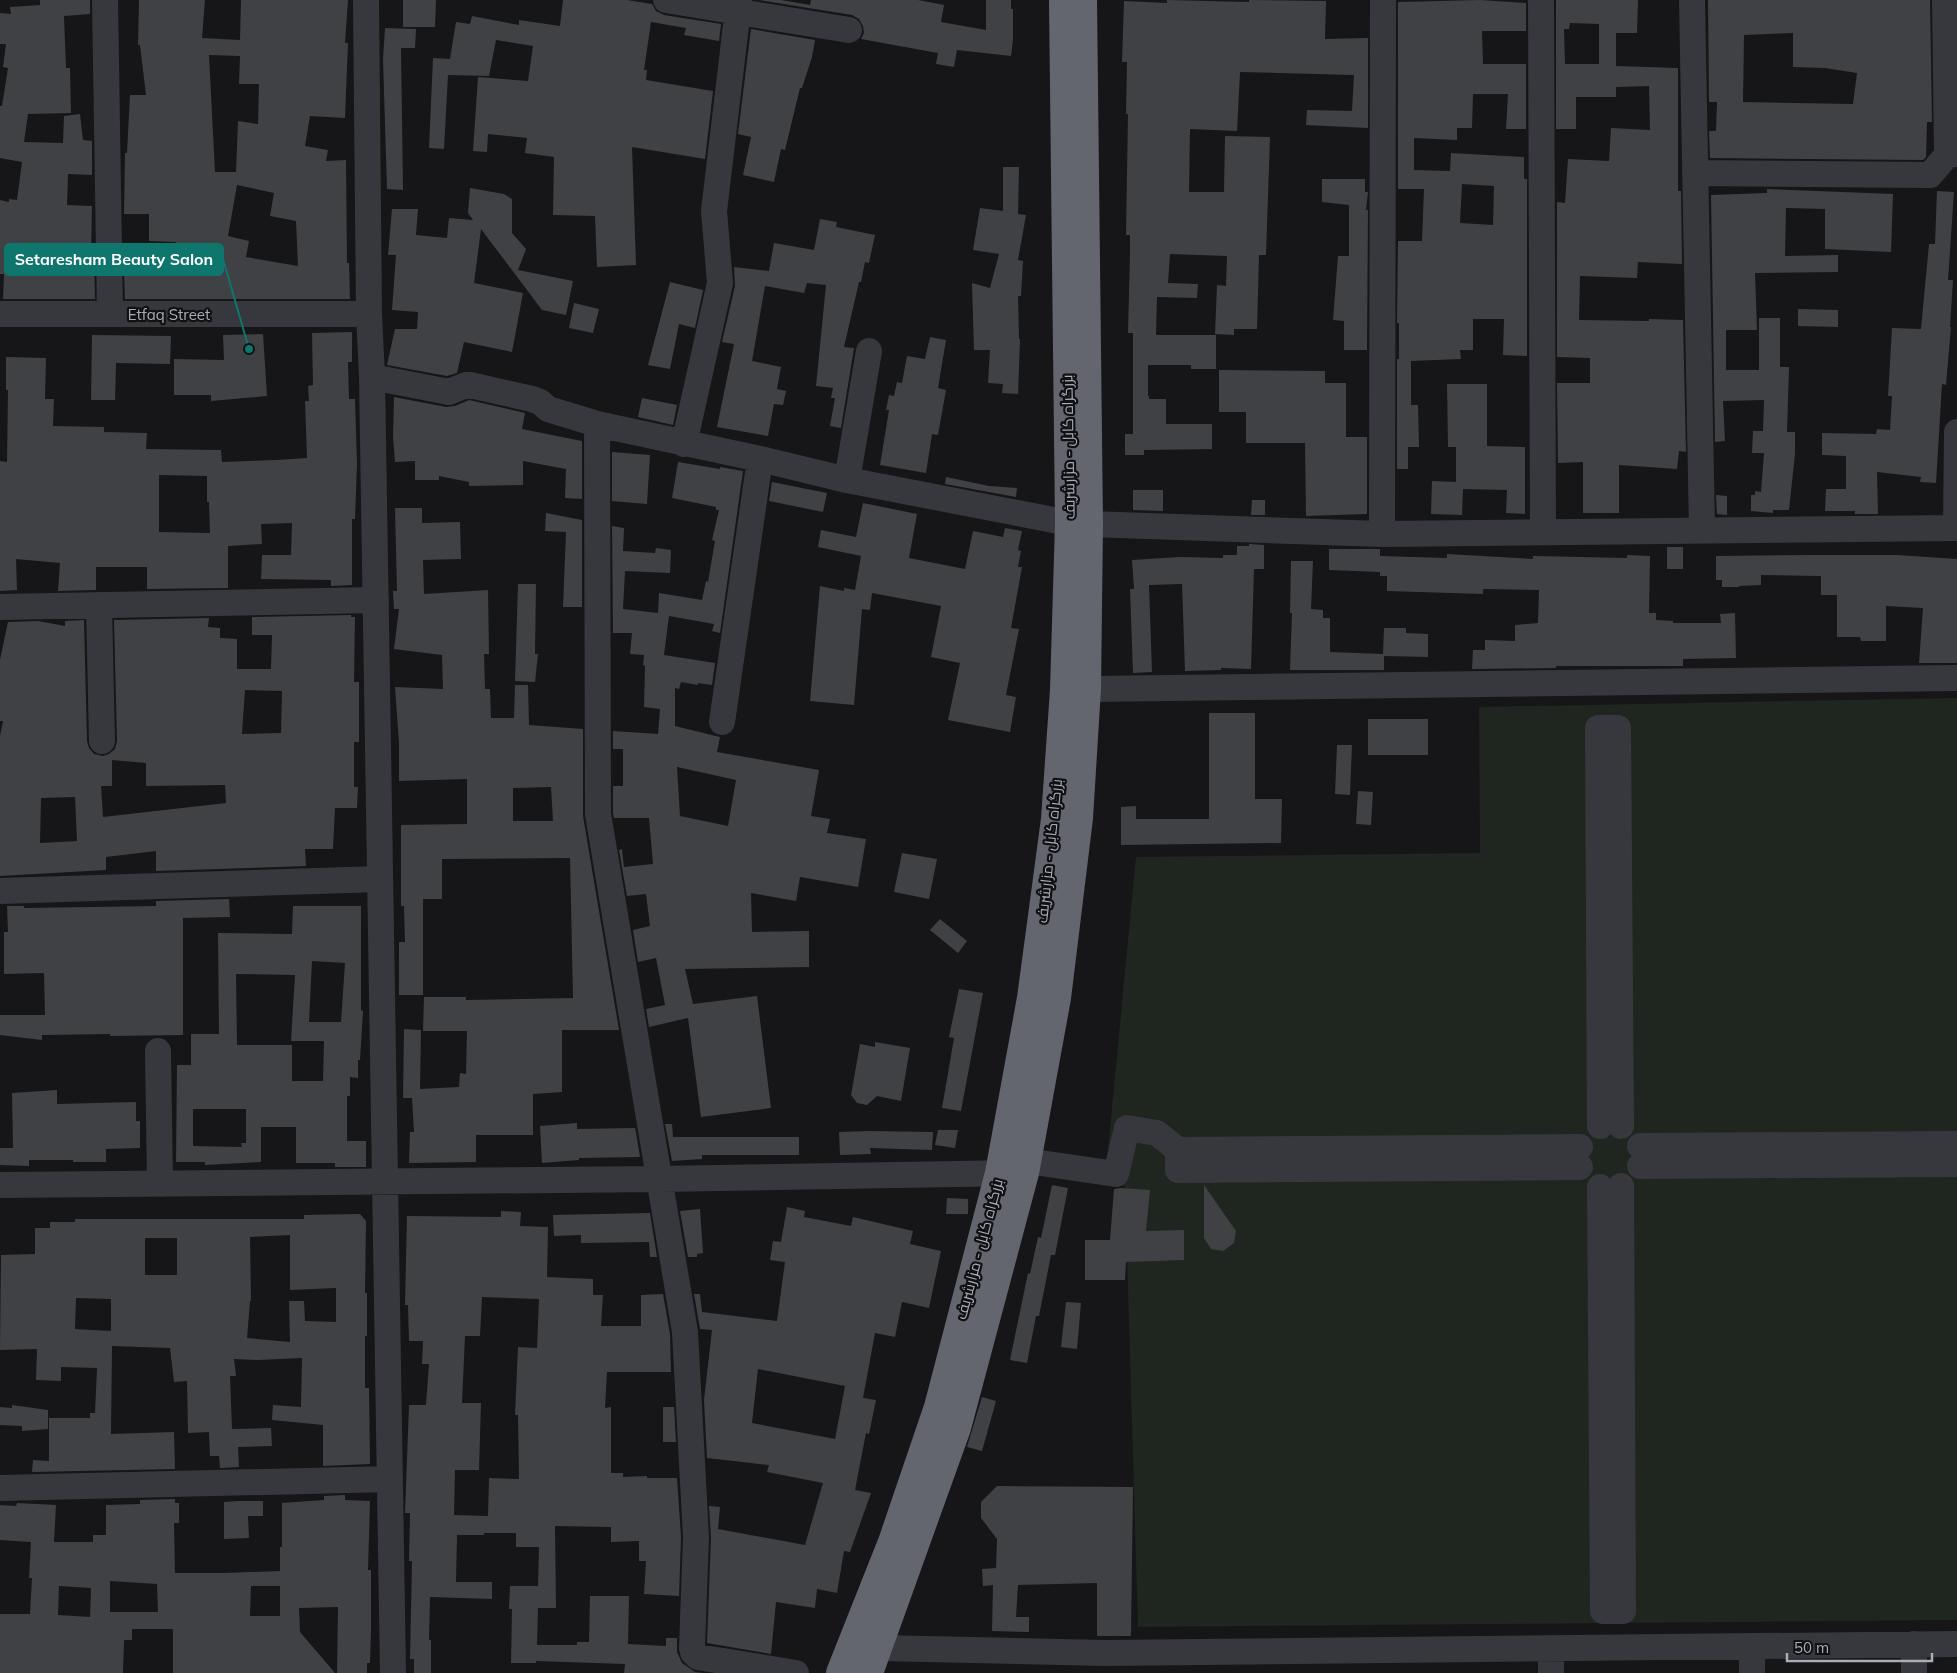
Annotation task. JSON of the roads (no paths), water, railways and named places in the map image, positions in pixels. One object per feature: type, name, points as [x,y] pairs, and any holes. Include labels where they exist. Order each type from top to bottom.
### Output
[{"type":"highway","name":"بزرگراه کابل - مزارشریف","points":[[869,1673],[956,1428],[1057,998],[1079,818],[1087,689],[1079,524],[1063,0]]},
{"type":"highway","name":"بزرگراه کابل - مزارشریف","points":[[840,1673],[892,1542],[1017,1169],[1032,998],[1055,819],[1079,524],[1083,0]]},
{"type":"street","points":[[105,0],[110,314]]},
{"type":"street","points":[[366,0],[369,314],[376,600],[393,1673]]},
{"type":"street","points":[[666,0],[739,6],[849,30]]},
{"type":"street","points":[[1382,534],[1383,0]]},
{"type":"street","points":[[1541,0],[1543,532]]},
{"type":"street","points":[[1692,0],[1702,530]]},
{"type":"street","points":[[1695,173],[1930,175],[1952,154],[1945,0]]},
{"type":"street","points":[[684,444],[720,283],[714,211],[739,6]]},
{"type":"street","name":"Etfaq Street","points":[[0,314],[369,314]]},
{"type":"street","points":[[847,480],[869,351]]},
{"type":"street","points":[[372,377],[449,392],[470,385],[532,399],[540,402],[548,409],[597,424],[684,444],[760,459],[847,480],[1079,524],[1382,534],[1957,528],[1957,432]]},
{"type":"street","points":[[597,424],[598,814],[685,1332],[696,1537],[693,1652],[698,1657],[796,1673]]},
{"type":"street","points":[[722,722],[760,459]]},
{"type":"street","points":[[0,607],[376,600]]},
{"type":"street","points":[[99,605],[102,741]]},
{"type":"street","points":[[1087,689],[1957,678]]},
{"type":"street","points":[[1598,728],[1618,728],[1610,1126],[1598,728]]},
{"type":"street","points":[[0,891],[380,879]]},
{"type":"street","points":[[158,1051],[160,1184]]},
{"type":"street","points":[[1610,1126],[1629,1131],[1636,1138],[1640,1156],[1630,1182],[1610,1187],[1592,1183],[1584,1175],[1580,1157],[1584,1138],[1591,1131],[1610,1126]]},
{"type":"street","points":[[0,1186],[659,1179],[1017,1169],[1116,1174],[1127,1128],[1157,1133],[1178,1150],[1178,1170],[1580,1157]]},
{"type":"street","points":[[1640,1156],[1957,1144]]},
{"type":"street","points":[[1640,1156],[1957,1164]]},
{"type":"street","points":[[1604,1648],[1610,1187]]},
{"type":"street","points":[[0,1488],[390,1479]]},
{"type":"street","points":[[1914,1644],[1914,1673]]},
{"type":"street","points":[[879,1648],[1096,1652],[1143,1662],[1551,1661],[1604,1648],[1957,1644]]},
{"type":"street","points":[[1752,1646],[1752,1673]]},
{"type":"place","name":"Setaresham Beauty Salon","points":[[249,349]]}]
